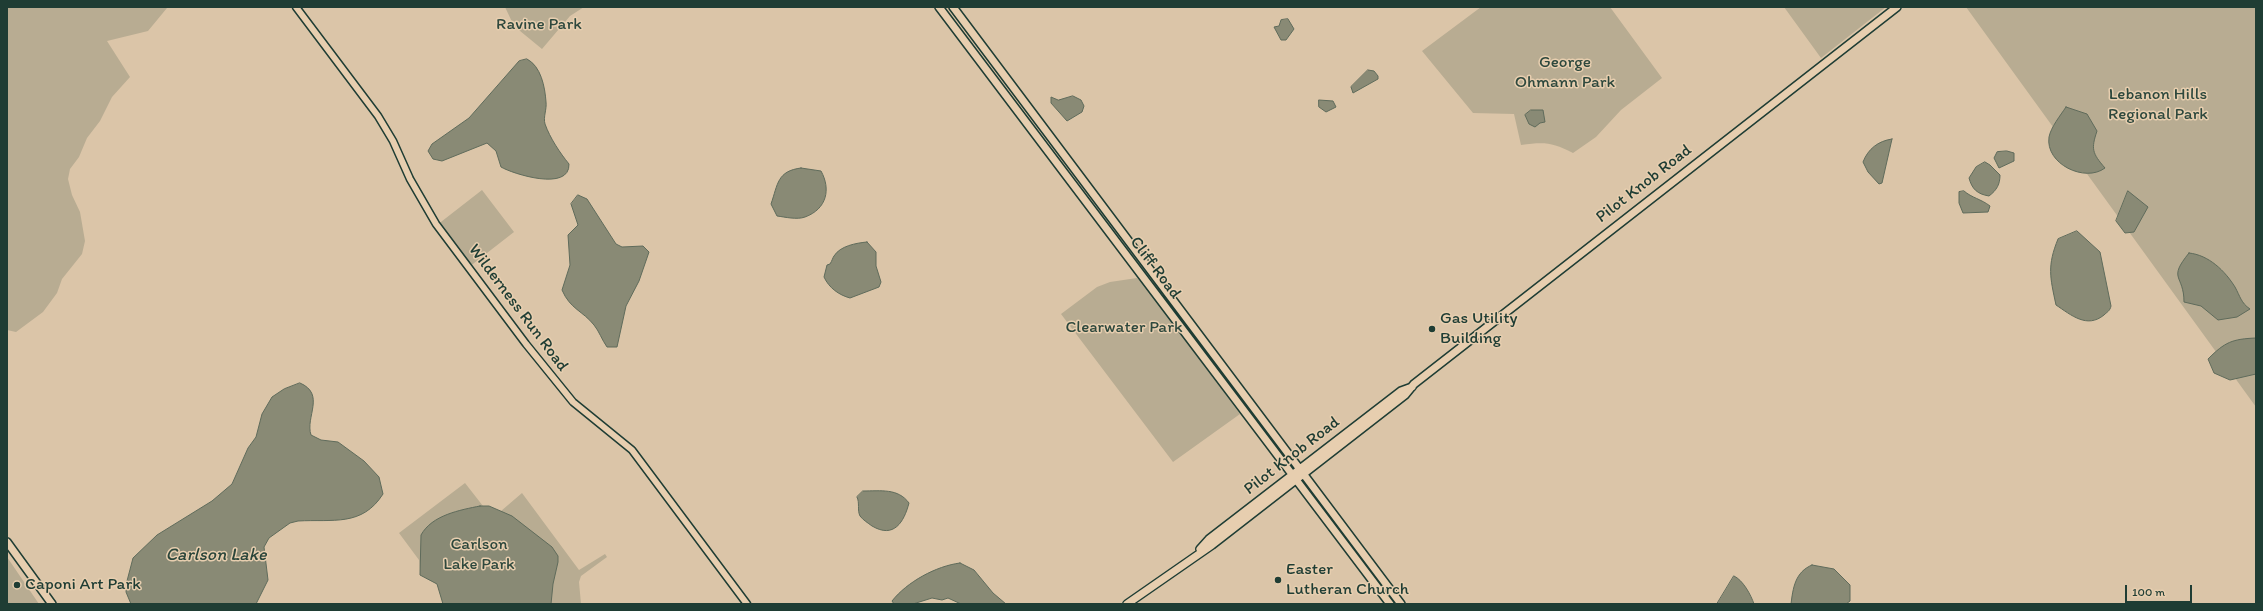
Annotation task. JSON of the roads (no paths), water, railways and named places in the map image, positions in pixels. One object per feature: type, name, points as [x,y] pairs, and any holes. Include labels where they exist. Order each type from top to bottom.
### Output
[{"type":"main road","name":"Cliff Road","points":[[940,7],[1390,604]]},
{"type":"main road","name":"Cliff Road","points":[[953,7],[1401,604]]},
{"type":"main road","name":"Pilot Knob Road","points":[[1195,555],[1209,539],[1299,468],[1401,391],[1412,386],[1897,7]]},
{"type":"main road","name":"Pilot Knob Road","points":[[1127,604],[1297,481],[1405,395],[1412,386]]},
{"type":"main road","points":[[7,542],[52,604]]},
{"type":"street","name":"Wilderness Run Road","points":[[296,7],[378,116],[393,141],[410,179],[436,224],[526,344],[573,402],[624,442],[639,458],[747,604]]},
{"type":"water","points":[[1288,19],[1294,29],[1286,40],[1281,40],[1274,27],[1279,26],[1281,20]]},
{"type":"water","points":[[527,59],[532,62],[539,72],[545,90],[545,124],[562,155],[569,164],[567,172],[560,177],[540,179],[528,177],[507,170],[501,167],[496,151],[487,143],[442,161],[433,159],[428,151],[432,144],[469,118],[519,61]]},
{"type":"water","points":[[1368,70],[1374,71],[1378,76],[1378,79],[1353,93],[1351,87]]},
{"type":"water","points":[[1073,96],[1081,100],[1084,106],[1082,112],[1067,121],[1051,103],[1051,97],[1058,100]]},
{"type":"water","points":[[1319,100],[1333,101],[1336,107],[1326,112],[1319,107]]},
{"type":"water","points":[[2066,107],[2087,114],[2097,131],[2093,147],[2095,154],[2105,168],[2097,172],[2077,172],[2060,163],[2053,155],[2049,147],[2050,133]]},
{"type":"water","points":[[1531,110],[1543,110],[1545,122],[1540,123],[1535,127],[1529,124],[1525,115]]},
{"type":"water","points":[[1892,139],[1882,183],[1879,184],[1868,172],[1863,162],[1874,146]]},
{"type":"water","points":[[2007,151],[2014,153],[2014,161],[1999,168],[1994,158],[1997,152]]},
{"type":"water","points":[[1985,162],[2000,175],[1998,187],[1989,196],[1981,194],[1976,190],[1969,178],[1976,167]]},
{"type":"water","points":[[801,168],[821,171],[826,185],[825,198],[822,204],[818,209],[802,218],[777,216],[771,204],[777,185],[783,175],[787,172]]},
{"type":"water","points":[[1964,191],[1990,206],[1988,212],[1963,213],[1959,203],[1959,192]]},
{"type":"water","points":[[2128,191],[2148,207],[2134,232],[2125,233],[2116,221]]},
{"type":"water","points":[[578,195],[587,199],[616,244],[622,247],[643,246],[649,252],[639,281],[626,306],[617,347],[607,347],[594,325],[569,302],[562,290],[570,265],[568,235],[578,225],[571,204]]},
{"type":"water","points":[[2077,231],[2100,252],[2111,306],[2104,315],[2091,321],[2079,319],[2056,305],[2052,287],[2051,264],[2058,239]]},
{"type":"water","points":[[867,242],[876,252],[876,266],[881,282],[879,287],[850,298],[846,297],[838,293],[826,281],[824,277],[827,265],[830,264],[837,253],[844,247]]},
{"type":"water","points":[[2189,253],[2196,254],[2210,260],[2216,265],[2226,275],[2235,287],[2243,302],[2250,309],[2237,317],[2218,320],[2201,306],[2184,302],[2182,286],[2178,273],[2182,262]]},
{"type":"water","points":[[2256,338],[2256,374],[2230,380],[2214,373],[2208,359],[2219,349],[2229,342],[2241,339]]},
{"type":"water","name":"Carlson Lake","points":[[300,383],[308,388],[312,393],[313,406],[310,421],[311,435],[321,440],[338,442],[364,461],[379,477],[383,494],[375,505],[356,517],[335,520],[298,521],[290,523],[269,538],[264,547],[268,580],[256,604],[131,604],[126,592],[127,581],[133,558],[157,535],[212,501],[232,484],[248,448],[256,437],[262,414],[272,397],[284,389]]},
{"type":"water","points":[[863,491],[889,491],[905,498],[909,503],[901,522],[892,529],[886,531],[872,526],[859,514],[857,497]]},
{"type":"water","name":"Carlson Lake Park","points":[[480,506],[489,506],[512,516],[552,547],[558,556],[558,562],[553,584],[551,604],[443,604],[437,584],[420,575],[421,535],[426,528],[447,514]]},
{"type":"water","points":[[960,563],[974,570],[993,593],[1006,604],[961,604],[948,598],[942,600],[932,598],[913,604],[894,604],[892,601],[914,581],[932,571]]},
{"type":"water","points":[[1812,565],[1834,569],[1850,585],[1850,601],[1846,604],[1791,604],[1794,586],[1798,576],[1806,568]]},
{"type":"water","points":[[1734,576],[1749,592],[1754,604],[1717,604]]},
{"type":"place","name":"Gas Utility Building","points":[[1432,329]]},
{"type":"place","name":"Easter Lutheran Church","points":[[1278,580]]},
{"type":"place","name":"Caponi Art Park","points":[[17,585]]},
{"type":"park label","name":"Ravine Park","points":[[539,25]]},
{"type":"park label","name":"George Ohmann Park","points":[[1565,73]]},
{"type":"park label","name":"Lebanon Hills Regional Park","points":[[2158,105]]},
{"type":"park label","name":"Clearwater Park","points":[[1124,328]]}]
